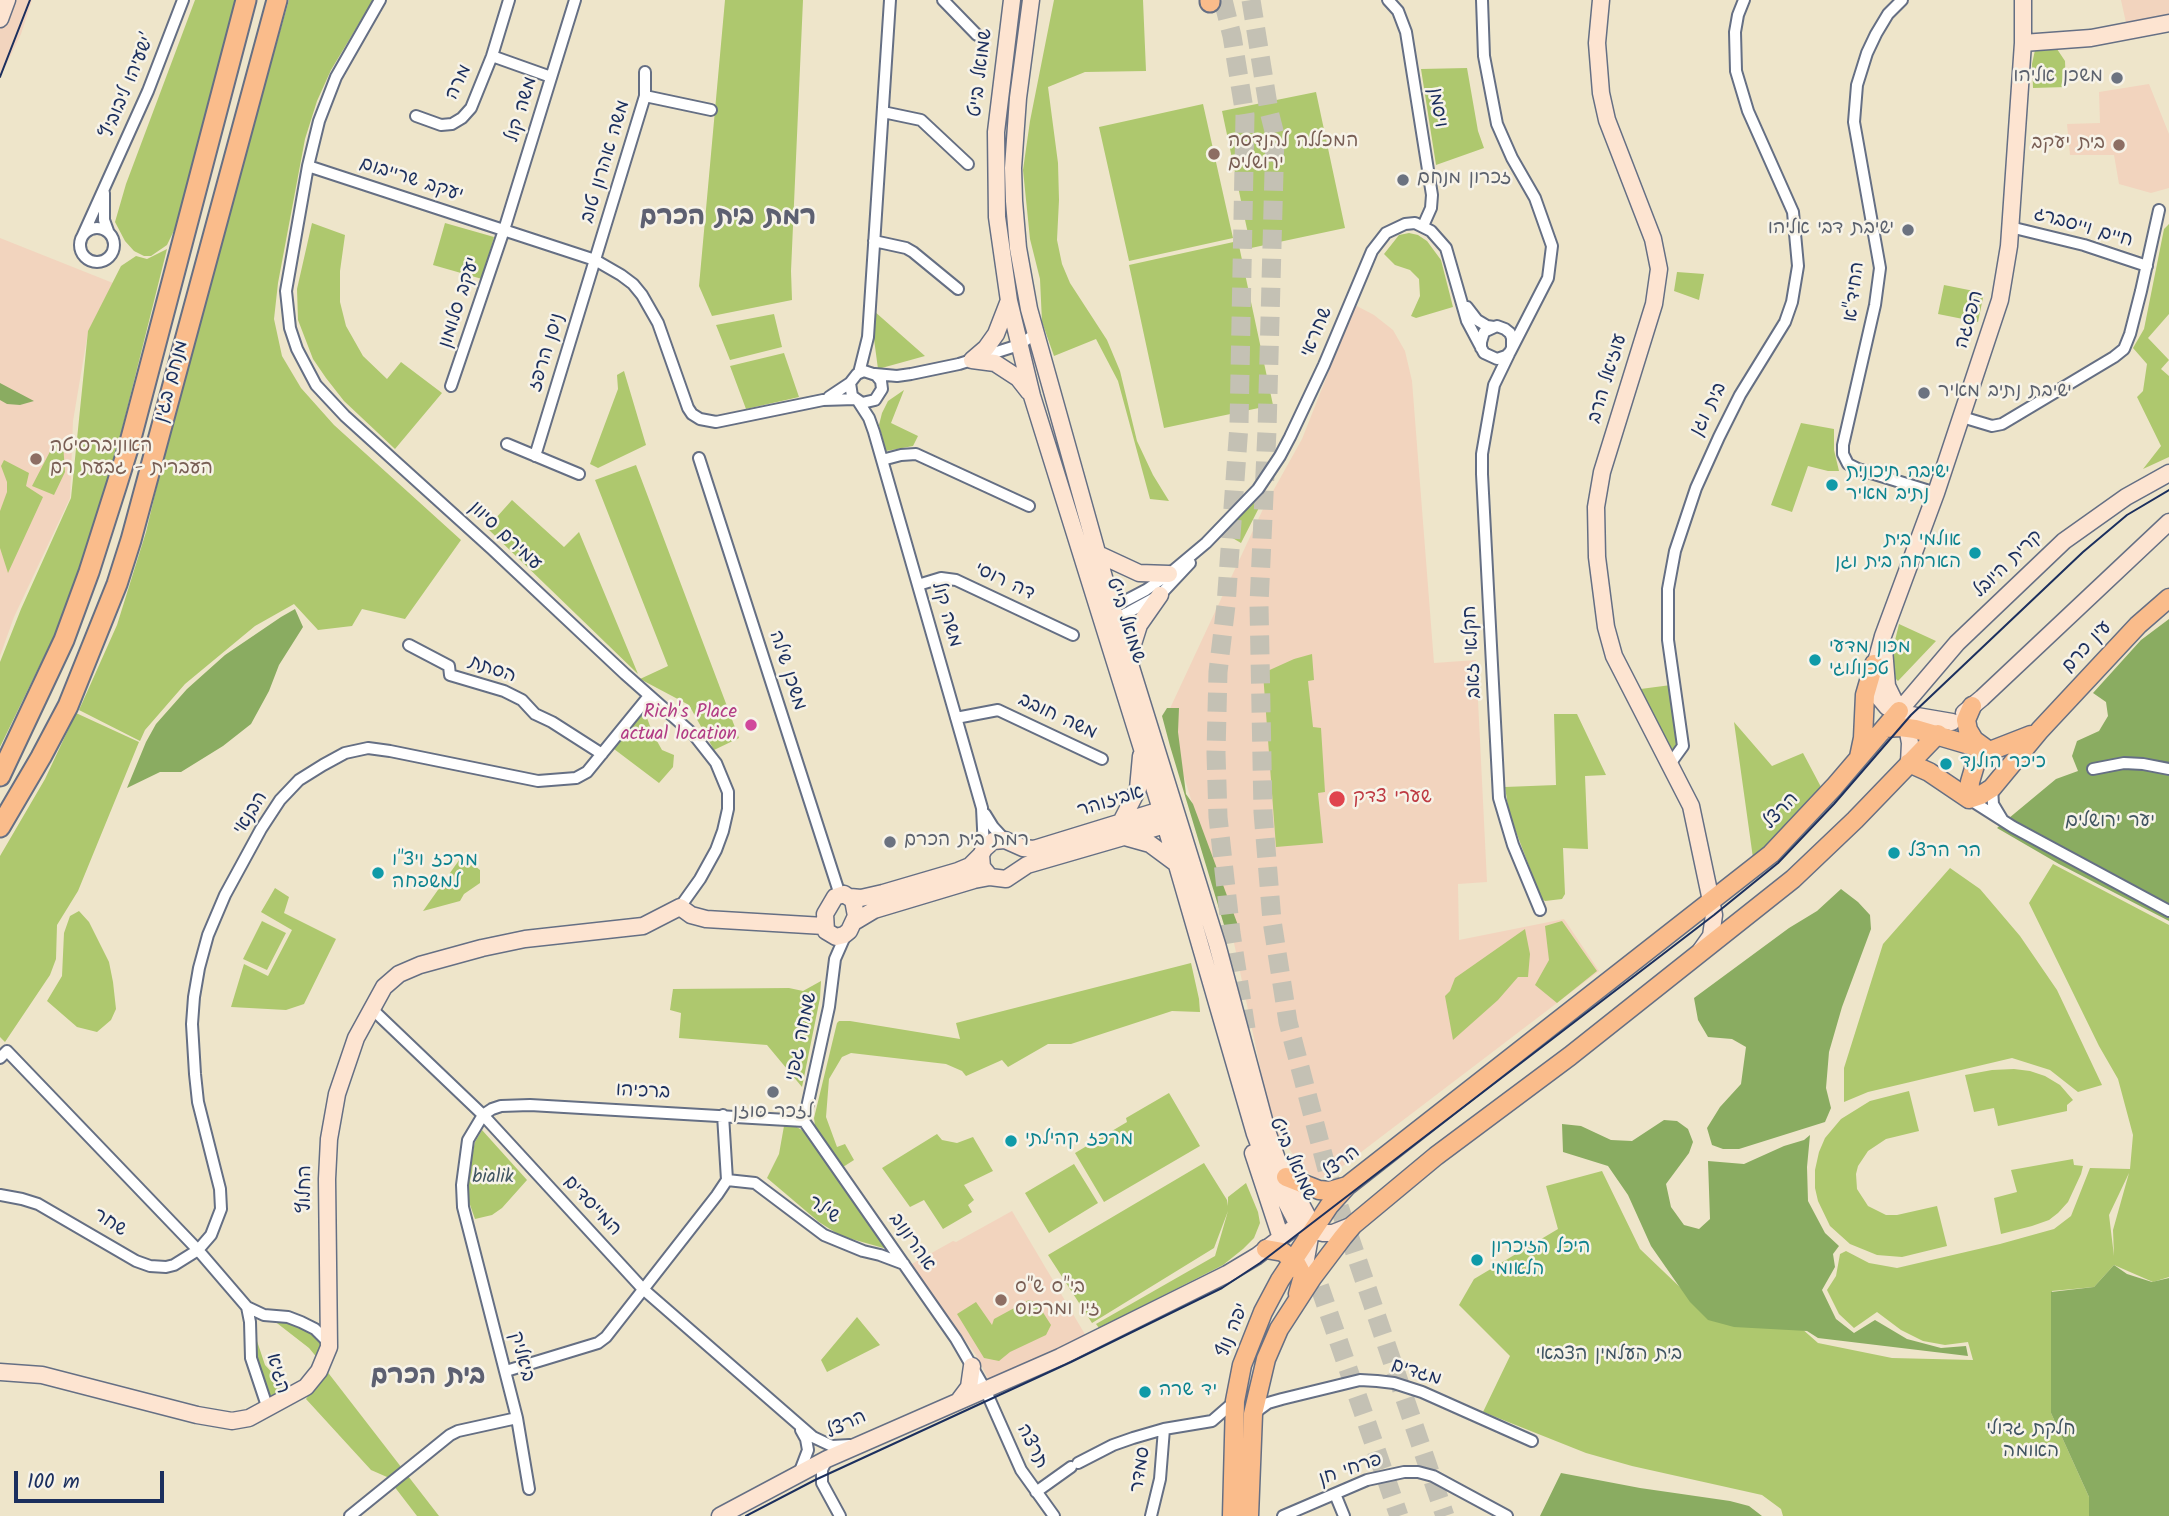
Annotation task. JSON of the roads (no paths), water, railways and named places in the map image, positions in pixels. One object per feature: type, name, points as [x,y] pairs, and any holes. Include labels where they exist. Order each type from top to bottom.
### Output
[{"type":"highway","name":"מנחם בגין","points":[[0,776],[64,640],[97,547],[130,442],[246,0]]},
{"type":"highway","name":"מנחם בגין","points":[[0,827],[68,706],[117,584],[276,0]]},
{"type":"main road","name":"עין כרם","points":[[1969,799],[1981,795],[1995,783],[2137,625],[2169,598]]},
{"type":"main road","points":[[1858,759],[1863,738],[1865,695],[1874,664]]},
{"type":"main road","points":[[1972,706],[1966,720],[1968,730],[1974,740],[1990,751],[1995,783]]},
{"type":"main road","name":"הרצל","points":[[1347,1186],[1771,854],[1885,728],[1903,719]]},
{"type":"main road","points":[[1903,719],[1945,728],[1990,751]]},
{"type":"main road","points":[[1353,1226],[1436,1156],[1570,1056],[1809,865],[1945,728]]},
{"type":"main road","name":"עין כרם","points":[[1990,751],[2040,730]]},
{"type":"main road","points":[[1969,799],[1975,765],[1990,751]]},
{"type":"main road","points":[[1909,763],[1929,772],[1969,799]]},
{"type":"main road","points":[[1286,1177],[1319,1191],[1347,1186]]},
{"type":"main road","name":"יפה נוף","points":[[1237,1515],[1234,1438],[1238,1377],[1250,1343],[1280,1279],[1281,1249],[1347,1186]]},
{"type":"main road","name":"יפה נוף","points":[[1237,1515],[1253,1414],[1269,1351],[1295,1304],[1353,1226]]},
{"type":"main road","points":[[1281,1249],[1303,1276],[1295,1304]]},
{"type":"street","points":[[0,19],[7,0]]},
{"type":"street","name":"ישעיהו ליבוביץ'","points":[[83,235],[148,91],[183,0]]},
{"type":"street","name":"עמירם סיוון","points":[[380,0],[336,77],[319,121],[308,166],[286,290],[290,328],[309,374],[345,416],[695,735],[716,764],[728,793],[726,820],[716,850],[680,907]]},
{"type":"street","name":"מרה","points":[[415,116],[441,125],[452,124],[471,108],[492,56],[509,0]]},
{"type":"street","name":"משה קול","points":[[504,230],[575,0]]},
{"type":"street","points":[[859,373],[868,337],[890,0]]},
{"type":"street","points":[[943,0],[977,35]]},
{"type":"street","name":"שמואל בייט","points":[[1012,0],[998,106],[996,217],[1009,301],[1032,396],[1109,613],[1132,666],[1177,864],[1240,1085],[1267,1166],[1306,1224],[1333,1233],[1353,1226]]},
{"type":"street","name":"שמואל בייט","points":[[1031,0],[1018,98],[1013,168],[1018,248],[1035,334],[1098,554],[1109,613],[1140,740],[1217,944],[1267,1131],[1306,1224],[1303,1276]]},
{"type":"street","name":"ויסמן","points":[[1388,0],[1398,10],[1405,32],[1432,195],[1423,226]]},
{"type":"street","points":[[1482,0],[1484,56],[1497,124],[1511,158],[1535,198],[1552,246],[1551,267],[1542,293],[1494,385]]},
{"type":"street","name":"עוזיאל הרב","points":[[1601,0],[1597,43],[1601,93],[1607,120],[1653,239],[1659,269],[1654,304],[1602,472],[1596,507],[1597,557],[1606,627],[1614,656],[1670,764]]},
{"type":"street","name":"בית וגן","points":[[1670,764],[1683,746],[1668,640],[1668,589],[1675,551],[1696,488],[1718,437],[1740,395],[1785,322],[1792,302],[1798,266],[1793,212],[1748,111],[1736,71],[1735,32],[1744,0]]},
{"type":"street","name":"החיד\"א","points":[[1902,0],[1888,14],[1876,34],[1857,85],[1854,122],[1880,268],[1875,305],[1843,454],[1847,464],[1858,469],[1936,493]]},
{"type":"street","name":"הפסגה","points":[[1874,664],[1936,493],[2000,300],[2010,227],[2024,0]]},
{"type":"street","points":[[2023,43],[2091,38],[2169,23]]},
{"type":"street","name":"מרה","points":[[492,56],[551,77]]},
{"type":"street","name":"משה אהרון טוב","points":[[595,260],[645,96],[645,72]]},
{"type":"street","points":[[645,96],[711,110]]},
{"type":"street","points":[[883,112],[921,120],[968,164]]},
{"type":"street","name":"יעקב שרייבום","points":[[308,166],[595,260],[621,275],[642,295],[661,330],[688,408],[699,419],[716,422],[823,400]]},
{"type":"street","name":"ישעיהו ליבוביץ'","points":[[104,187],[104,220],[108,231]]},
{"type":"street","points":[[1962,417],[1992,426],[2002,424],[2124,349],[2130,334],[2159,210]]},
{"type":"street","name":"שחראי","points":[[1109,613],[1139,608],[1170,587],[1206,543],[1258,489],[1280,456],[1324,365],[1372,251],[1386,233],[1395,227],[1415,223],[1423,226]]},
{"type":"street","points":[[1423,226],[1446,248],[1467,321],[1493,374],[1494,385]]},
{"type":"street","name":"חיים וייסברג","points":[[2010,227],[2084,245],[2147,266]]},
{"type":"street","points":[[92,229],[108,231],[114,240],[114,252],[100,262],[85,257],[80,246],[83,235],[92,229]]},
{"type":"street","name":"יעקב סלומון","points":[[451,387],[504,230]]},
{"type":"street","points":[[874,241],[906,248],[958,289]]},
{"type":"street","name":"ניסן הרפז","points":[[535,456],[595,260]]},
{"type":"street","points":[[1461,298],[1476,320],[1487,326],[1497,327],[1509,326],[1523,317],[1542,293]]},
{"type":"street","points":[[972,360],[986,348],[996,334],[1009,301]]},
{"type":"street","points":[[1497,327],[1510,333],[1513,338],[1510,351],[1497,359],[1483,351],[1482,337],[1486,330],[1497,327]]},
{"type":"street","points":[[823,400],[850,383],[859,373],[897,376],[911,374],[972,360],[1019,345],[1035,334]]},
{"type":"street","points":[[868,337],[873,373],[881,382],[880,394]]},
{"type":"street","points":[[972,360],[995,363],[1018,378],[1032,396]]},
{"type":"street","points":[[823,400],[871,402],[911,374]]},
{"type":"street","points":[[850,383],[850,392],[857,400]]},
{"type":"street","name":"חקלאי זאב","points":[[1494,385],[1485,435],[1482,474],[1499,799],[1513,845],[1540,910]]},
{"type":"street","name":"משה קול","points":[[874,432],[880,394]]},
{"type":"street","name":"משה קול","points":[[857,400],[869,418],[874,432],[982,808],[993,827],[1010,843]]},
{"type":"street","points":[[507,444],[579,474]]},
{"type":"street","points":[[882,460],[916,454],[1029,506]]},
{"type":"street","name":"משכן שילה","points":[[699,458],[845,896]]},
{"type":"street","name":"קרית היובל","points":[[1903,719],[1957,643],[2064,541],[2126,497],[2169,473]]},
{"type":"street","points":[[1945,728],[2169,522]]},
{"type":"street","name":"שחראי","points":[[1109,613],[1169,574],[1206,543]]},
{"type":"street","points":[[1098,554],[1139,573],[1169,574]]},
{"type":"street","name":"דה רוסי","points":[[918,585],[941,578],[956,580],[1073,635]]},
{"type":"street","points":[[1132,666],[1133,644],[1139,625],[1160,595]]},
{"type":"street","points":[[1883,636],[1885,678],[1910,743],[1909,763]]},
{"type":"street","name":"הסתת","points":[[409,645],[449,666],[450,675],[504,691],[522,700],[535,714],[602,754]]},
{"type":"street","points":[[1874,664],[1873,679],[1877,695],[1903,719]]},
{"type":"street","name":"הבנאי","points":[[198,1250],[211,1235],[221,1209],[220,1189],[198,1102],[195,1074],[192,1024],[199,968],[208,935],[225,895],[280,800],[299,780],[323,765],[345,753],[368,748],[538,781],[576,778],[587,772],[649,695]]},
{"type":"street","name":"משה חובב","points":[[956,718],[999,710],[1102,759]]},
{"type":"street","points":[[1140,740],[1138,789],[1122,829],[1150,844],[1177,864]]},
{"type":"street","points":[[2093,769],[2124,763],[2169,769]]},
{"type":"street","points":[[1670,764],[1690,806],[1700,848],[1708,904],[1714,915],[1713,928],[1707,943],[1697,955]]},
{"type":"street","points":[[1995,783],[1992,799],[1995,809],[2002,819],[2013,827]]},
{"type":"street","points":[[1969,799],[2013,827],[2169,911]]},
{"type":"street","name":"משה קול","points":[[982,808],[983,852]]},
{"type":"street","name":"אביזוהר","points":[[845,896],[861,898],[958,871],[970,866],[993,841],[1034,849],[1168,816]]},
{"type":"street","name":"אביזוהר","points":[[680,907],[691,915],[706,919],[839,930],[874,910],[990,877],[1006,879],[1036,862],[1122,829]]},
{"type":"street","points":[[1010,843],[1020,854],[1018,870]]},
{"type":"street","points":[[983,852],[982,867],[990,877]]},
{"type":"street","points":[[845,896],[856,904],[856,911],[839,930],[828,907],[835,897],[845,896]]},
{"type":"street","name":"החלוץ","points":[[0,1372],[42,1376],[220,1420],[239,1421],[268,1409],[306,1387],[324,1362],[329,1343],[327,1179],[329,1139],[337,1094],[356,1038],[384,987],[399,974],[420,965],[482,948],[525,939],[643,926],[680,907]]},
{"type":"street","name":"שמחה גפני","points":[[804,1121],[829,1007],[839,930]]},
{"type":"street","name":"המייסדים","points":[[371,1008],[483,1115],[643,1289],[823,1444],[837,1447],[859,1443]]},
{"type":"street","points":[[0,1058],[7,1051],[198,1250],[247,1307],[264,1315],[288,1317],[301,1322],[315,1329],[329,1343]]},
{"type":"street","points":[[1240,1085],[1255,1160],[1281,1249]]},
{"type":"street","name":"ברכיהו","points":[[483,1115],[501,1106],[530,1105],[804,1121]]},
{"type":"street","name":"ביאליק","points":[[483,1115],[468,1140],[461,1185],[463,1207],[506,1371],[529,1489]]},
{"type":"street","points":[[506,1371],[598,1343],[606,1337],[727,1180],[723,1115]]},
{"type":"street","name":"אהרונוב","points":[[804,1121],[904,1264],[985,1389]]},
{"type":"street","name":"שילר","points":[[727,1180],[755,1183],[824,1235],[904,1264]]},
{"type":"street","name":"שחר","points":[[0,1195],[38,1204],[143,1264],[166,1267],[180,1262],[198,1250]]},
{"type":"street","name":"הרצל","points":[[720,1516],[800,1471],[1077,1349],[1281,1249]]},
{"type":"street","name":"הגיא","points":[[247,1307],[251,1358],[268,1409]]},
{"type":"street","points":[[960,1399],[969,1387],[972,1366]]},
{"type":"street","points":[[1260,1379],[1269,1393],[1282,1399]]},
{"type":"street","name":"מגדים","points":[[1253,1414],[1268,1403],[1360,1380],[1394,1383],[1422,1392],[1532,1441]]},
{"type":"street","name":"תרצה","points":[[985,1389],[1014,1456],[1054,1516]]},
{"type":"street","points":[[1212,1421],[1235,1401]]},
{"type":"street","points":[[350,1516],[450,1435],[517,1418]]},
{"type":"street","name":"המייסדים","points":[[793,1420],[803,1432],[808,1445],[807,1456],[800,1471]]},
{"type":"street","points":[[1039,1490],[1075,1465],[1113,1445],[1164,1429],[1212,1421],[1226,1426],[1234,1438]]},
{"type":"street","name":"סמדר","points":[[1151,1516],[1160,1479],[1164,1429]]},
{"type":"street","points":[[827,1459],[822,1470],[822,1483],[841,1516]]},
{"type":"street","name":"פרחי חן","points":[[1283,1516],[1367,1480],[1418,1472],[1433,1476],[1507,1516]]},
{"type":"street","points":[[1335,1494],[1344,1516]]},
{"type":"tunnel","points":[[1223,0],[1245,115],[1239,425],[1226,605],[1218,672],[1216,753],[1218,817],[1231,933],[1247,1035]]},
{"type":"tunnel","points":[[1251,0],[1275,135],[1259,604],[1263,812],[1272,921],[1288,1022],[1329,1177],[1445,1516]]},
{"type":"tunnel","points":[[1310,1259],[1399,1516]]},
{"type":"tram line","points":[[0,77],[30,0]]},
{"type":"tram line","points":[[746,1516],[815,1480],[1071,1362],[1222,1288],[1260,1263],[1778,863],[1834,804],[1911,715],[2083,552],[2127,515],[2169,490]]},
{"type":"place","name":"משכן אליהו","points":[[2117,78]]},
{"type":"place","name":"בית יעקב","points":[[2119,145]]},
{"type":"place","name":"המכללה להנדסה ירושלים","points":[[1214,154]]},
{"type":"place","name":"זכרון מנחם","points":[[1403,180]]},
{"type":"place","name":"ישיבת דבי אליהו","points":[[1908,230]]},
{"type":"place","name":"ישיבת נתיב מאיר","points":[[1924,393]]},
{"type":"place","name":"האוניברסיטה העברית - גבעת רם","points":[[36,459]]},
{"type":"place","name":"ישיבה תיכונית נתיב מאיר","points":[[1832,485]]},
{"type":"place","name":"אולמי בית הארחה בית וגן","points":[[1975,553]]},
{"type":"place","name":"מכון מדעי טכנולוגי","points":[[1815,660]]},
{"type":"place","name":"Rich's Place actual location","points":[[751,725]]},
{"type":"place","name":"כיכר הולנד","points":[[1946,764]]},
{"type":"place","name":"שערי צדק","points":[[1337,799]]},
{"type":"place","name":"רמת בית הכרם","points":[[890,842]]},
{"type":"place","name":"הר הרצל","points":[[1894,853]]},
{"type":"place","name":"מרכז ויצ\"ו למשפחה","points":[[378,873]]},
{"type":"place","name":"לזכר סוזן","points":[[773,1092]]},
{"type":"place","name":"מרכז קהילתי","points":[[1011,1141]]},
{"type":"place","name":"היכל הזיכרון הלאומי","points":[[1477,1260]]},
{"type":"place","name":"בי\"ס ש\"ס זיו ומרכוס","points":[[1001,1300]]},
{"type":"place","name":"יד שרה","points":[[1145,1392]]},
{"type":"district","name":"רמת בית הכרם","points":[[728,220]]},
{"type":"district","name":"בית הכרם","points":[[428,1379]]},
{"type":"park label","name":"יער ירושלים","points":[[2110,823]]},
{"type":"park label","name":"bialik","points":[[493,1179]]},
{"type":"park label","name":"בית העלמין הצבאי","points":[[1609,1356]]},
{"type":"park label","name":"חלקת גדולי האומה","points":[[2031,1442]]}]
